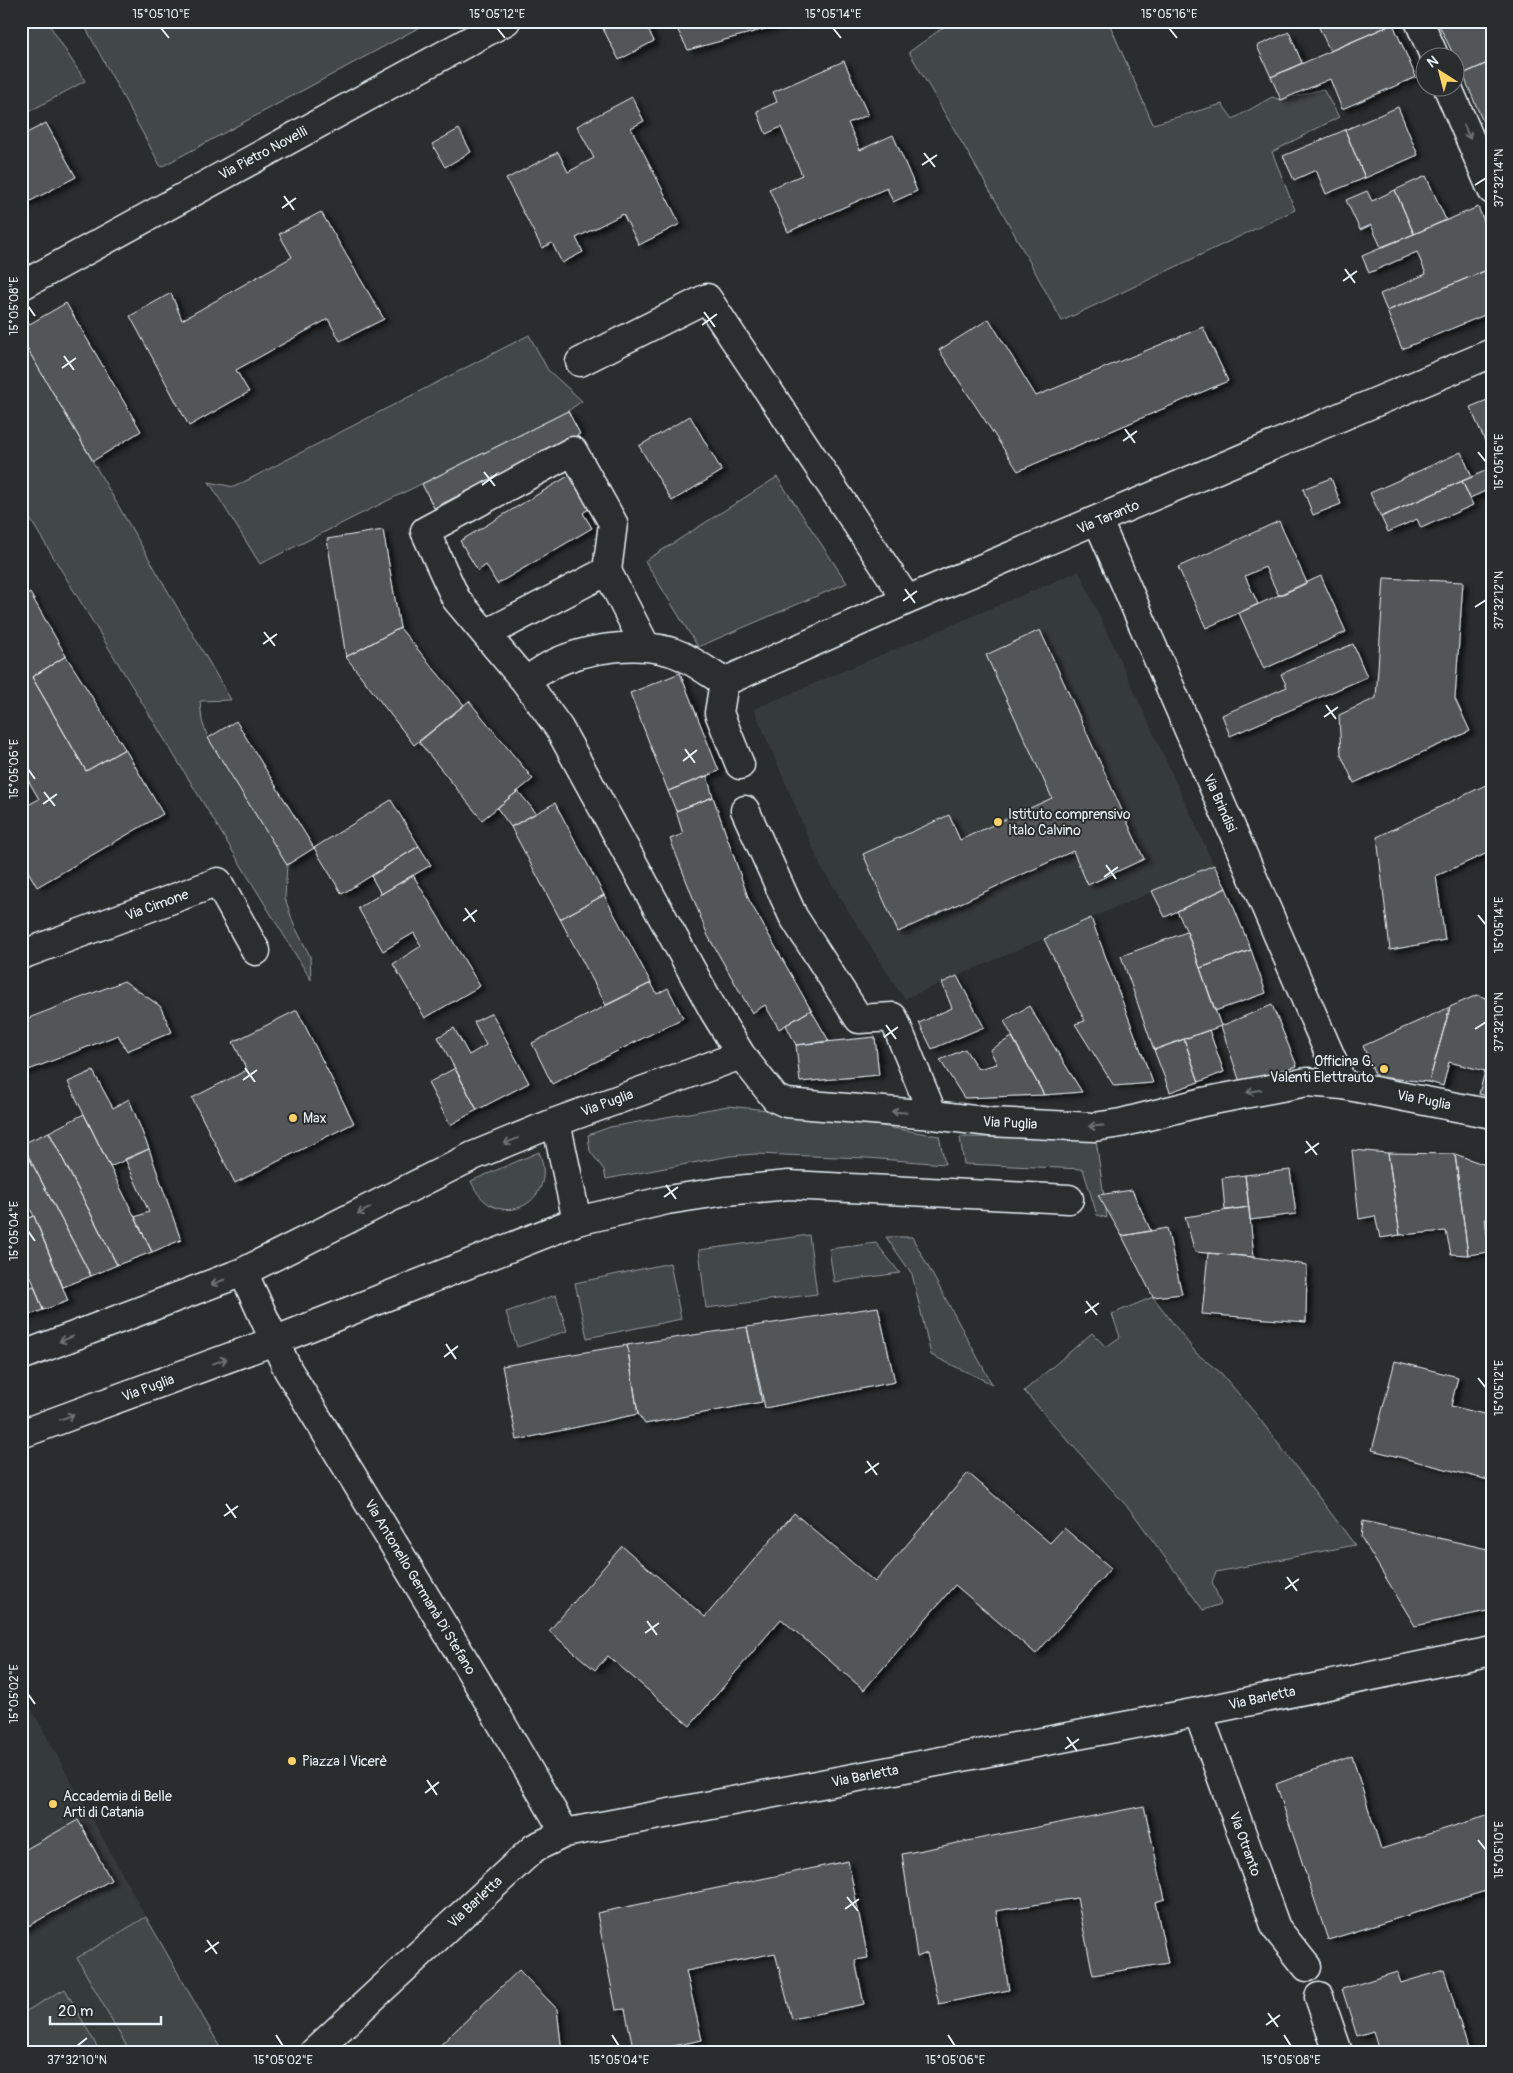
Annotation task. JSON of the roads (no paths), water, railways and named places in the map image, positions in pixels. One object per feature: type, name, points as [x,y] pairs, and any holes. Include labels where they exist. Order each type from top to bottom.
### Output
[{"type":"street","name":"Via Pietro Novelli","points":[[21,286],[506,21]]},
{"type":"street","points":[[1419,21],[1431,48]]},
{"type":"street","points":[[1452,98],[1492,190]]},
{"type":"street","points":[[580,362],[708,298],[907,600]]},
{"type":"street","name":"Via Taranto","points":[[724,682],[907,600],[1098,521],[1492,353]]},
{"type":"street","points":[[646,647],[607,571],[613,523],[573,451],[425,531],[456,599],[525,681],[559,728],[714,1013],[741,1055]]},
{"type":"street","name":"Via Brindisi","points":[[1098,521],[1343,1085]]},
{"type":"street","points":[[486,634],[607,571]]},
{"type":"street","points":[[525,681],[552,664],[584,653],[617,647],[646,647],[681,655],[724,682],[719,712],[740,766]]},
{"type":"street","points":[[745,810],[793,916],[859,1019],[892,1018],[934,1115]]},
{"type":"street","name":"Via Cimone","points":[[21,954],[218,882],[256,951]]},
{"type":"street","name":"Via Puglia","points":[[21,1356],[243,1272],[473,1156],[556,1122],[741,1055],[775,1098],[786,1103],[934,1115],[990,1122],[1094,1127],[1121,1123],[1204,1102],[1307,1082],[1343,1085],[1492,1114]]},
{"type":"street","points":[[556,1122],[577,1221]]},
{"type":"street","name":"Via Puglia","points":[[21,1434],[274,1341],[577,1221],[667,1200],[726,1191],[789,1186],[1069,1199]]},
{"type":"street","points":[[243,1272],[274,1341]]},
{"type":"street","name":"Via Antonello Germanà Di Stefano","points":[[274,1341],[288,1370],[470,1670],[565,1833]]},
{"type":"street","name":"Via Barletta","points":[[314,2052],[534,1848],[565,1833],[1198,1712],[1492,1650]]},
{"type":"street","name":"Via Otranto","points":[[1198,1712],[1276,1928],[1307,1967]]},
{"type":"street","points":[[1320,1997],[1338,2052]]},
{"type":"place","name":"Istituto comprensivo Italo Calvino","points":[[998,822]]},
{"type":"place","name":"Officina G. Valenti Elettrauto","points":[[1384,1069]]},
{"type":"place","name":"Max","points":[[293,1118]]},
{"type":"place","name":"Piazza I Vicerè","points":[[292,1761]]},
{"type":"place","name":"Accademia di Belle Arti di Catania","points":[[53,1804]]}]
